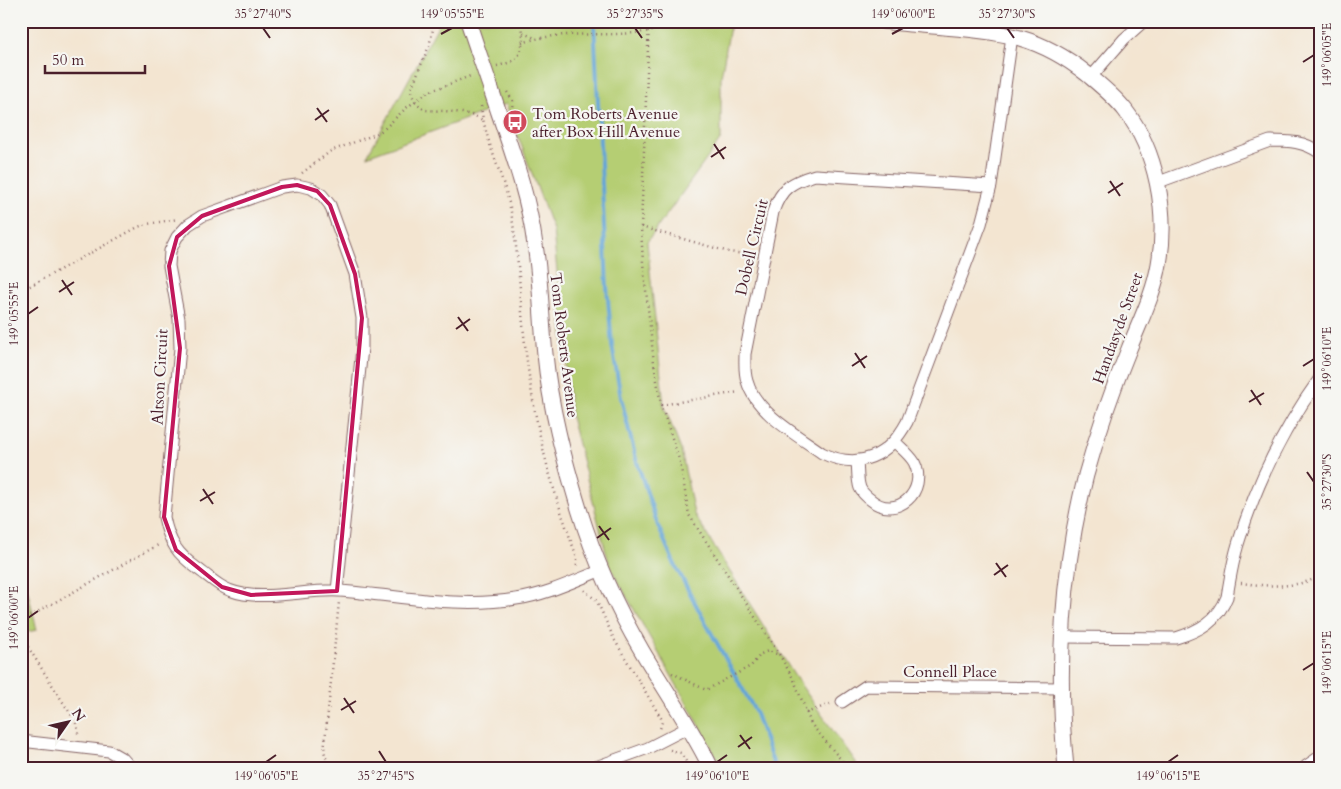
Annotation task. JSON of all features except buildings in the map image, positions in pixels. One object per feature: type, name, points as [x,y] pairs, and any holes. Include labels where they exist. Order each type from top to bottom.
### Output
[{"type":"street","name":"Handasyde Street","points":[[883,21],[938,25],[1012,36],[1055,52],[1074,64],[1104,88],[1125,110],[1142,137],[1148,152],[1160,198],[1162,231],[1159,265],[1150,298],[1105,411],[1086,475],[1068,573],[1062,637],[1062,688],[1066,768]]},
{"type":"street","points":[[1091,78],[1124,39],[1144,21]]},
{"type":"street","name":"Tom Roberts Avenue","points":[[468,22],[527,201],[536,246],[545,356],[560,442],[580,511],[614,597],[641,649],[711,768]]},
{"type":"street","name":"Dobell Circuit","points":[[991,186],[815,175],[796,181],[785,189],[777,200],[746,354],[745,374],[755,400],[768,413],[822,454],[838,459],[857,461],[873,457],[895,442],[907,422],[981,224],[991,186],[1012,36]]},
{"type":"street","points":[[1156,183],[1270,141],[1298,142],[1320,153]]},
{"type":"street","name":"Altson Circuit","points":[[337,591],[362,348],[362,318],[355,274],[330,205],[322,195],[311,188],[296,185],[282,187],[202,216],[188,225],[177,237],[170,251],[169,266],[179,319],[180,348],[164,517],[170,538],[176,550],[188,562],[222,587],[251,595],[337,591],[450,602],[483,603],[534,595],[602,570]]},
{"type":"street","points":[[1062,637],[1176,638],[1193,634],[1214,618],[1224,604],[1238,542],[1263,473],[1286,428],[1320,378]]},
{"type":"street","points":[[857,461],[860,488],[866,495],[876,504],[885,507],[902,504],[917,489],[917,471],[909,455],[895,442]]},
{"type":"street","name":"Connell Place","points":[[842,702],[866,686],[1062,688]]},
{"type":"street","points":[[593,768],[648,748],[688,727]]},
{"type":"street","points":[[21,741],[109,751],[123,758],[131,768]]},
{"type":"street","points":[[1306,768],[1320,758]]},
{"type":"path","points":[[435,21],[429,46],[411,89],[411,94],[420,107],[425,110],[465,114],[482,120]]},
{"type":"path","points":[[496,66],[513,61],[519,54],[523,33],[522,21]]},
{"type":"path","points":[[649,21],[641,227],[643,263],[654,363],[661,406],[680,462],[689,515],[779,654],[794,680],[811,724],[848,768]]},
{"type":"path","points":[[522,43],[537,38],[558,36],[649,31],[682,21]]},
{"type":"path","points":[[523,33],[537,38]]},
{"type":"path","points":[[302,173],[331,151],[376,134],[384,129],[428,92],[479,72]]},
{"type":"path","points":[[21,291],[138,227],[180,219]]},
{"type":"path","points":[[641,227],[729,252],[764,257]]},
{"type":"path","points":[[661,406],[743,391],[750,388]]},
{"type":"path","points":[[21,621],[170,538]]},
{"type":"path","points":[[1230,580],[1256,584],[1301,584],[1320,576]]},
{"type":"path","points":[[329,768],[324,750],[340,598],[337,591]]},
{"type":"path","points":[[21,628],[28,647],[75,721],[78,728],[78,748]]},
{"type":"path","points":[[768,651],[771,642]]},
{"type":"path","points":[[670,672],[706,690],[751,666],[761,654],[768,651],[779,654]]},
{"type":"path","points":[[806,713],[842,702]]},
{"type":"highlighted area","points":[[297,185],[317,191],[330,205],[355,274],[362,318],[337,591],[251,595],[222,587],[176,550],[164,517],[180,348],[169,266],[177,237],[202,216],[282,187]]},
{"type":"green space","points":[[438,21],[731,21],[721,77],[721,139],[647,242],[664,406],[681,450],[694,514],[794,675],[859,768],[722,768],[610,567],[571,417],[553,230],[506,104],[367,156],[439,24]]},
{"type":"green space","points":[[21,563],[37,630],[21,633]]},
{"type":"waterway","points":[[594,21],[607,287],[612,345],[621,398],[636,459],[658,526],[674,563],[755,711],[775,768]]},
{"type":"place","name":"Tom Roberts Avenue after Box Hill Avenue","points":[[515,122]]}]
